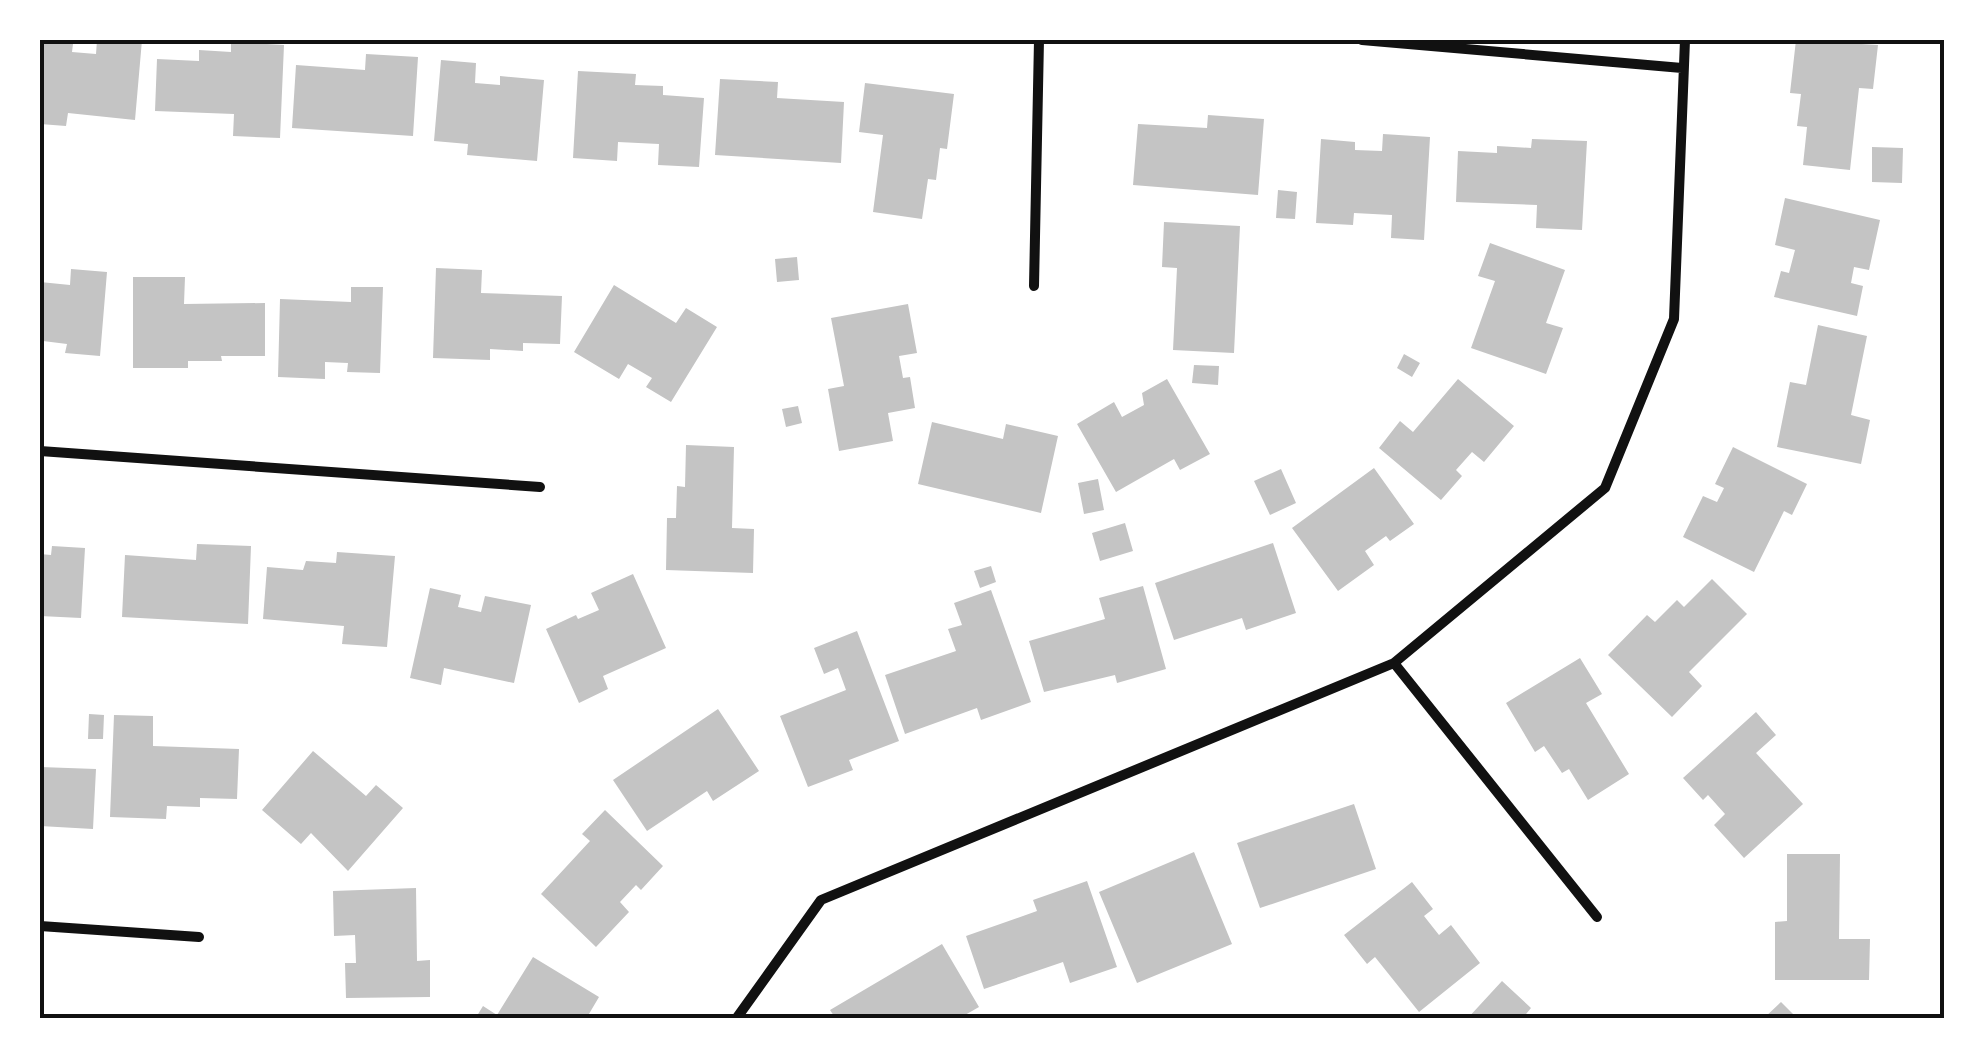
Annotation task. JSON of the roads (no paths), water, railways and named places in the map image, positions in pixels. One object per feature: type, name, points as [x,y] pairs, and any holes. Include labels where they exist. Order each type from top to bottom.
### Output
[{"type":"street","points":[[1034,286],[1039,40]]},
{"type":"street","points":[[1362,40],[1682,68]]},
{"type":"street","points":[[736,1019],[820,900],[1394,663],[1605,488],[1674,319],[1685,40]]},
{"type":"street","points":[[40,451],[540,488]]},
{"type":"street","points":[[1394,663],[1597,917]]},
{"type":"street","points":[[40,926],[198,937]]}]
